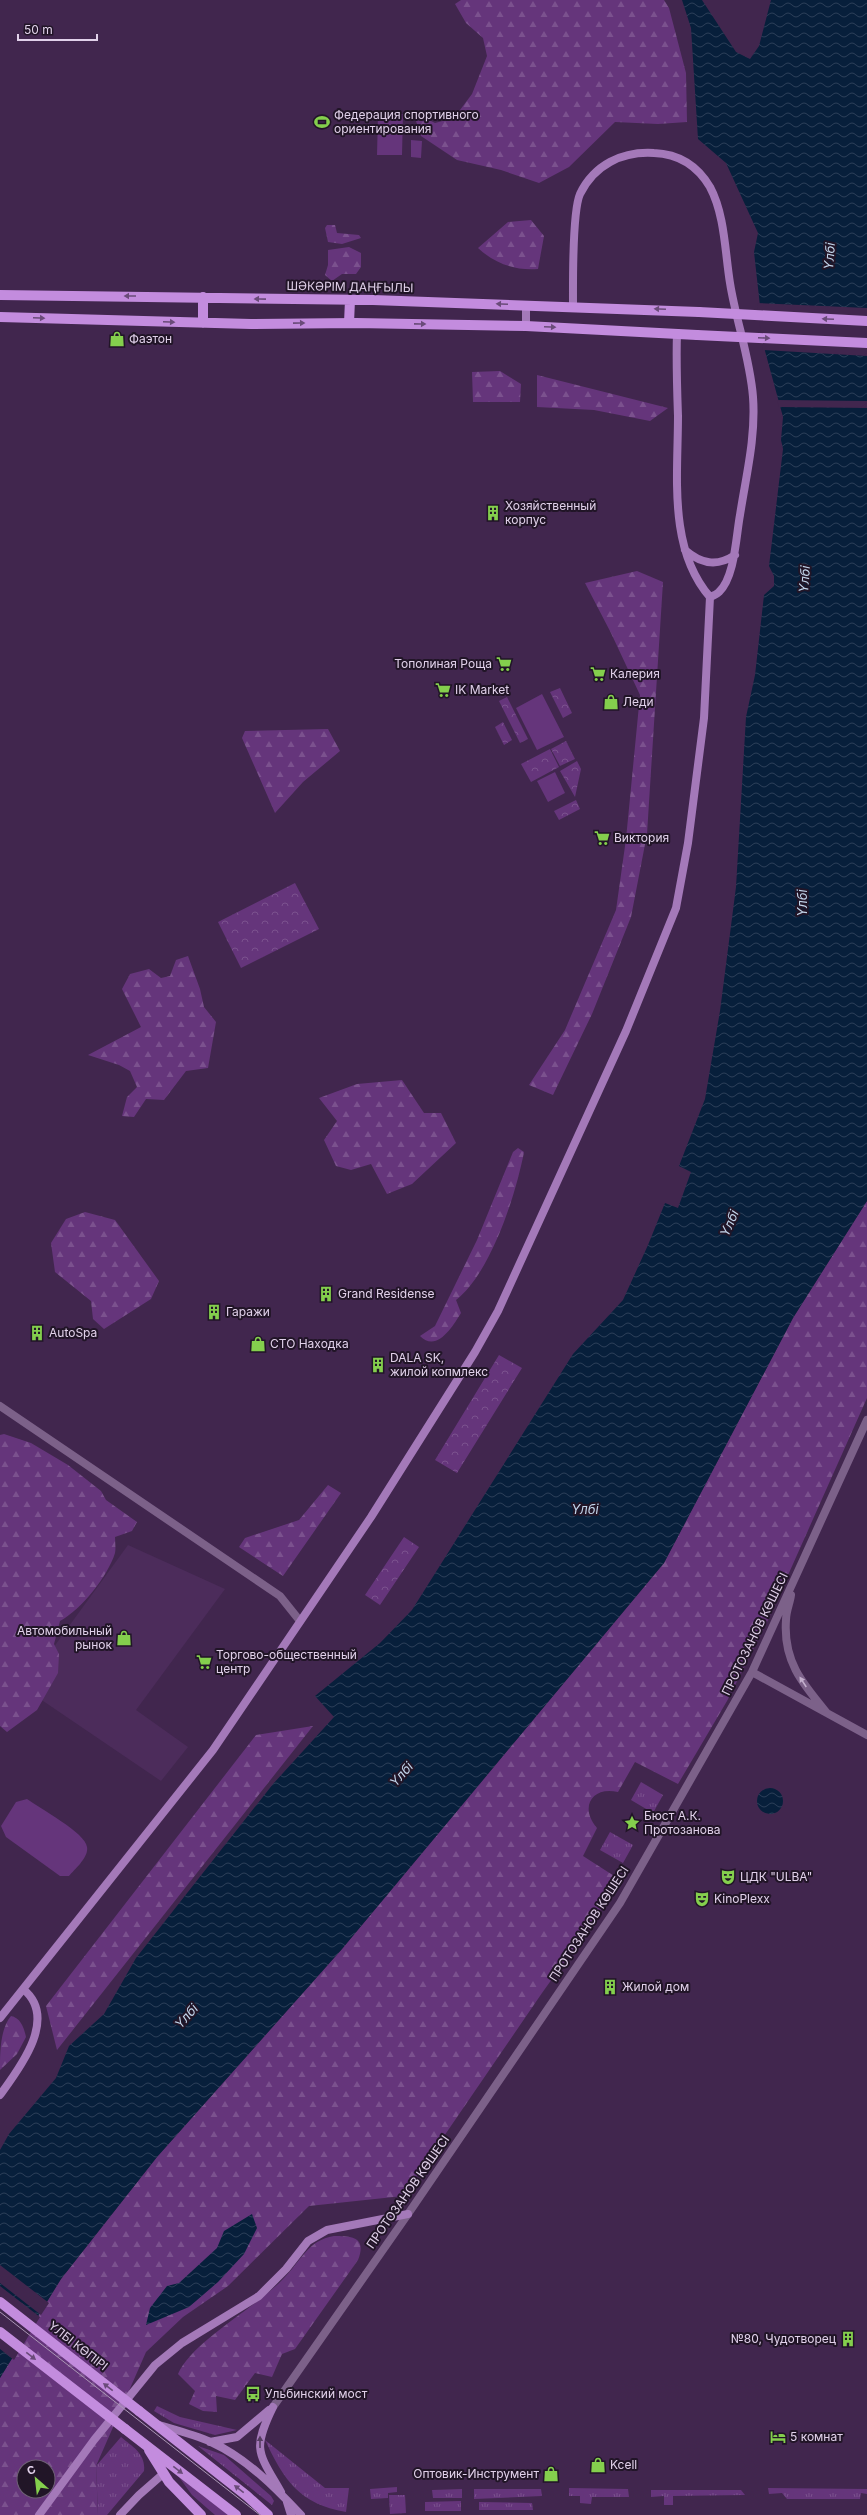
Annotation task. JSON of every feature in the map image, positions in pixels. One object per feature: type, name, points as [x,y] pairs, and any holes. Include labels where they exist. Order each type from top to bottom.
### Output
[{"type":"main road","points":[[573,306],[579,196],[592,174],[615,158],[642,152],[668,154],[685,159],[696,168],[711,188],[719,212],[730,284],[750,373],[753,398],[752,447],[734,555],[719,592],[710,597]]},
{"type":"main road","name":"ШӘКӘРІМ ДАҢҒЫЛЫ","points":[[0,295],[204,297],[573,306],[867,321]]},
{"type":"main road","points":[[203,323],[204,297]]},
{"type":"main road","points":[[349,323],[350,300]]},
{"type":"main road","points":[[526,305],[526,326]]},
{"type":"main road","points":[[0,317],[203,323],[349,323],[526,326],[867,343]]},
{"type":"main road","points":[[0,2018],[194,1774],[300,1621],[418,1444],[476,1352],[498,1311],[576,1144],[676,908],[688,843],[704,718],[710,597],[698,583],[685,550],[680,525],[676,469],[677,333]]},
{"type":"main road","points":[[685,550],[701,561],[710,563],[719,563],[734,555]]},
{"type":"main road","points":[[0,2095],[21,2066],[37,2028],[32,1999],[23,1990]]},
{"type":"main road","points":[[39,2515],[94,2440],[156,2365],[169,2352],[259,2296],[286,2269],[308,2241],[317,2235],[327,2230],[408,2214]]},
{"type":"main road","name":"ҮЛБІ КӨПІРІ","points":[[0,2302],[156,2424],[268,2515]]},
{"type":"main road","points":[[0,2332],[236,2515]]},
{"type":"main road","points":[[210,2442],[237,2437],[273,2407]]},
{"type":"main road","points":[[273,2407],[260,2433],[258,2445],[266,2466],[286,2499],[291,2515]]},
{"type":"main road","points":[[156,2424],[210,2442],[237,2456],[286,2499],[300,2515]]},
{"type":"main road","points":[[147,2446],[163,2474],[201,2514]]},
{"type":"main road","points":[[120,2515],[139,2495],[163,2474]]},
{"type":"street","points":[[0,1406],[280,1596],[300,1621]]},
{"type":"street","name":"ПРОТОЗАНОВ КӨШЕСІ","points":[[273,2407],[408,2214],[620,1903],[752,1672],[867,1420]]},
{"type":"street","points":[[792,1584],[786,1618],[786,1646],[794,1669],[827,1713]]},
{"type":"street","points":[[752,1672],[867,1735]]},
{"type":"shaded area","name":"Автомобильный рынок","points":[[128,1545],[225,1589],[136,1710],[188,1747],[161,1781],[24,1688]]},
{"type":"green space","points":[[461,0],[664,0],[669,8],[686,73],[687,122],[658,124],[615,122],[569,167],[539,183],[501,170],[457,160],[421,136],[413,112],[435,123],[454,118],[472,94],[487,56],[483,38],[466,23],[455,4]]},
{"type":"green space","points":[[378,113],[403,114],[402,155],[377,155]]},
{"type":"green space","points":[[411,140],[422,141],[421,158],[411,157]]},
{"type":"green space","points":[[531,220],[544,236],[538,269],[521,269],[505,265],[491,258],[478,248],[508,222]]},
{"type":"green space","points":[[327,225],[335,225],[337,233],[359,235],[361,238],[342,244],[328,242],[325,228]]},
{"type":"green space","points":[[349,247],[361,253],[361,267],[356,274],[342,274],[332,281],[325,275],[328,265],[328,250]]},
{"type":"green space","points":[[500,371],[521,384],[520,402],[473,402],[472,372]]},
{"type":"green space","points":[[537,375],[668,408],[650,421],[594,410],[537,407]]},
{"type":"green space","points":[[637,571],[663,582],[647,834],[631,917],[592,1014],[553,1095],[529,1085],[565,1030],[616,910],[626,839],[640,695],[611,633],[585,583]]},
{"type":"green space","points":[[560,688],[572,713],[563,718],[550,692]]},
{"type":"green space","points":[[542,694],[564,737],[537,750],[516,708]]},
{"type":"green space","points":[[507,697],[528,739],[520,743],[499,701]]},
{"type":"green space","points":[[503,722],[512,740],[504,745],[495,727]]},
{"type":"green space","points":[[328,729],[340,751],[303,782],[275,813],[242,738],[245,731]]},
{"type":"green space","points":[[566,741],[575,759],[560,766],[551,749]]},
{"type":"green space","points":[[550,749],[559,767],[531,782],[521,764]]},
{"type":"green space","points":[[577,761],[581,769],[575,797],[560,771]]},
{"type":"green space","points":[[555,772],[565,793],[548,802],[537,781]]},
{"type":"green space","points":[[576,800],[580,809],[559,820],[554,811]]},
{"type":"green space","points":[[295,883],[319,929],[241,968],[218,922]]},
{"type":"green space","points":[[188,956],[200,989],[204,1007],[216,1022],[208,1068],[186,1071],[164,1100],[146,1099],[134,1117],[122,1116],[127,1097],[137,1087],[130,1071],[119,1065],[88,1055],[141,1027],[122,989],[130,974],[149,969],[161,978],[170,976],[176,960]]},
{"type":"green space","points":[[402,1080],[424,1113],[441,1113],[456,1143],[412,1184],[387,1194],[371,1164],[351,1170],[336,1166],[324,1140],[337,1121],[319,1098],[357,1084]]},
{"type":"green space","points":[[518,1148],[524,1152],[515,1189],[500,1232],[491,1252],[469,1288],[456,1300],[461,1313],[454,1324],[444,1336],[438,1340],[426,1340],[420,1336],[435,1326],[477,1240],[513,1152]]},
{"type":"green space","points":[[867,1201],[867,1398],[768,1620],[727,1701],[678,1784],[635,1762],[618,1792],[601,1792],[595,1795],[591,1800],[589,1813],[597,1828],[583,1856],[622,1881],[542,1993],[403,2196],[309,2206],[228,2286],[183,2317],[146,2352],[96,2466],[98,2515],[0,2515],[0,2378],[61,2279],[157,2157],[342,1949],[664,1563],[793,1318]]},
{"type":"green space","points":[[85,1212],[115,1220],[159,1281],[151,1299],[104,1329],[93,1319],[91,1301],[55,1272],[51,1243],[66,1219]]},
{"type":"green space","points":[[499,1355],[522,1368],[457,1473],[435,1460]]},
{"type":"green space","points":[[4,1434],[31,1443],[68,1465],[101,1491],[106,1500],[137,1522],[132,1531],[115,1537],[115,1553],[106,1572],[93,1592],[76,1609],[60,1621],[54,1644],[59,1654],[58,1673],[37,1710],[7,1732],[0,1726],[0,1435]]},
{"type":"green space","points":[[328,1485],[341,1493],[283,1576],[239,1547],[245,1538],[299,1520]]},
{"type":"green space","points":[[404,1537],[419,1547],[380,1605],[365,1595]]},
{"type":"green space","points":[[313,1726],[57,2050],[46,2006],[256,1735]]},
{"type":"green space","points":[[641,1782],[663,1795],[653,1813],[631,1800]]},
{"type":"green space","points":[[27,1799],[71,1828],[85,1841],[87,1847],[86,1855],[69,1876],[60,1876],[6,1837],[1,1826],[16,1802]]},
{"type":"green space","points":[[610,1832],[633,1845],[623,1863],[600,1850]]},
{"type":"green space","points":[[11,2016],[20,2021],[26,2037],[17,2054],[0,2070],[3,2034],[7,2021]]},
{"type":"green space","points":[[334,2236],[352,2238],[359,2242],[361,2247],[358,2260],[295,2349],[282,2354],[272,2377],[255,2373],[235,2400],[216,2396],[217,2412],[203,2411],[189,2404],[195,2391],[178,2374],[185,2362],[197,2349],[226,2324],[272,2289],[284,2278],[311,2247],[325,2238]]},
{"type":"green space","points":[[157,2406],[180,2417],[237,2430],[215,2435],[174,2423],[154,2411]]},
{"type":"green space","points":[[121,2437],[141,2455],[144,2471],[107,2515],[98,2515],[96,2466]]},
{"type":"green space","points":[[265,2440],[325,2488],[349,2488],[346,2512],[316,2503],[295,2488],[279,2467]]},
{"type":"green space","points":[[198,2446],[224,2455],[271,2496],[274,2501],[272,2505]]},
{"type":"green space","points":[[179,2477],[229,2515],[215,2515],[192,2495]]},
{"type":"green space","points":[[397,2487],[397,2492],[388,2493],[388,2498],[371,2499],[370,2489]]},
{"type":"green space","points":[[569,2488],[628,2489],[629,2497],[592,2497],[591,2504],[580,2503],[580,2496],[569,2496]]},
{"type":"green space","points":[[768,2488],[867,2489],[867,2494],[861,2493],[860,2499],[787,2499],[782,2493],[769,2494]]},
{"type":"green space","points":[[462,2489],[462,2498],[433,2498],[432,2490]]},
{"type":"green space","points":[[474,2489],[541,2489],[542,2496],[474,2499]]},
{"type":"green space","points":[[651,2490],[741,2490],[745,2495],[673,2496],[673,2505],[664,2505],[664,2496],[651,2497]]},
{"type":"green space","points":[[389,2495],[405,2495],[406,2513],[390,2514]]},
{"type":"green space","points":[[461,2501],[461,2511],[425,2511],[425,2502]]},
{"type":"green space","points":[[479,2502],[532,2503],[533,2510],[479,2510]]},
{"type":"water","name":"Үлбі","points":[[682,0],[702,0],[736,52],[750,59],[759,46],[771,0],[867,0],[867,1201],[793,1318],[664,1563],[342,1949],[157,2157],[61,2279],[0,2378],[0,2150],[9,2134],[56,2078],[69,2046],[104,2014],[136,1958],[273,1784],[334,1717],[315,1696],[380,1643],[412,1610],[573,1354],[623,1300],[665,1203],[678,1208],[691,1172],[679,1166],[705,1099],[720,1011],[736,887],[746,717],[755,675],[764,595],[774,586],[774,576],[769,566],[783,449],[781,440],[783,417],[765,351],[754,252],[758,233],[726,163],[698,139],[691,28]]},
{"type":"water","points":[[770,1788],[779,1792],[783,1801],[779,1810],[770,1814],[761,1810],[757,1801],[761,1792]]},
{"type":"water","points":[[252,2214],[257,2228],[244,2254],[218,2282],[189,2307],[146,2325],[150,2308],[167,2286],[179,2283],[217,2248],[224,2231]]},
{"type":"pier","points":[[757,303],[867,308],[867,356],[763,350]]},
{"type":"pier","points":[[777,400],[867,401],[867,408],[779,407]]},
{"type":"pier","points":[[0,2265],[49,2303],[41,2315],[0,2283]]},
{"type":"pier","points":[[0,2286],[40,2317],[14,2360],[0,2349]]},
{"type":"tram line","points":[[0,2312],[260,2515]]},
{"type":"place","name":"Федерация спортивного ориентирования","points":[[322,122]]},
{"type":"place","name":"Фаэтон","points":[[117,339]]},
{"type":"place","name":"Хозяйственный корпус","points":[[493,513]]},
{"type":"place","name":"Тополиная Роща","points":[[504,664]]},
{"type":"place","name":"Калерия","points":[[598,674]]},
{"type":"place","name":"IK Market","points":[[443,690]]},
{"type":"place","name":"Леди","points":[[611,702]]},
{"type":"place","name":"Виктория","points":[[602,838]]},
{"type":"place","name":"Grand Residense","points":[[326,1294]]},
{"type":"place","name":"Гаражи","points":[[214,1312]]},
{"type":"place","name":"AutoSpa","points":[[37,1333]]},
{"type":"place","name":"СТО Находка","points":[[258,1344]]},
{"type":"place","name":"DALA SK, жилой копмлекс","points":[[378,1365]]},
{"type":"place","name":"Автомобильный рынок","points":[[124,1638]]},
{"type":"place","name":"Торгово-общественный центр","points":[[204,1662]]},
{"type":"place","name":"Бюст А.К. Протозанова","points":[[632,1823]]},
{"type":"place","name":"ЦДК \"ULBA\"","points":[[728,1877]]},
{"type":"place","name":"KinoPlexx","points":[[702,1899]]},
{"type":"place","name":"Жилой дом","points":[[610,1987]]},
{"type":"place","name":"№80, Чудотворец","points":[[848,2339]]},
{"type":"place","name":"Ульбинский мост","points":[[253,2394]]},
{"type":"place","name":"5 комнат","points":[[778,2437]]},
{"type":"place","name":"Kcell","points":[[598,2465]]},
{"type":"place","name":"Оптовик-Инструмент","points":[[551,2474]]}]
